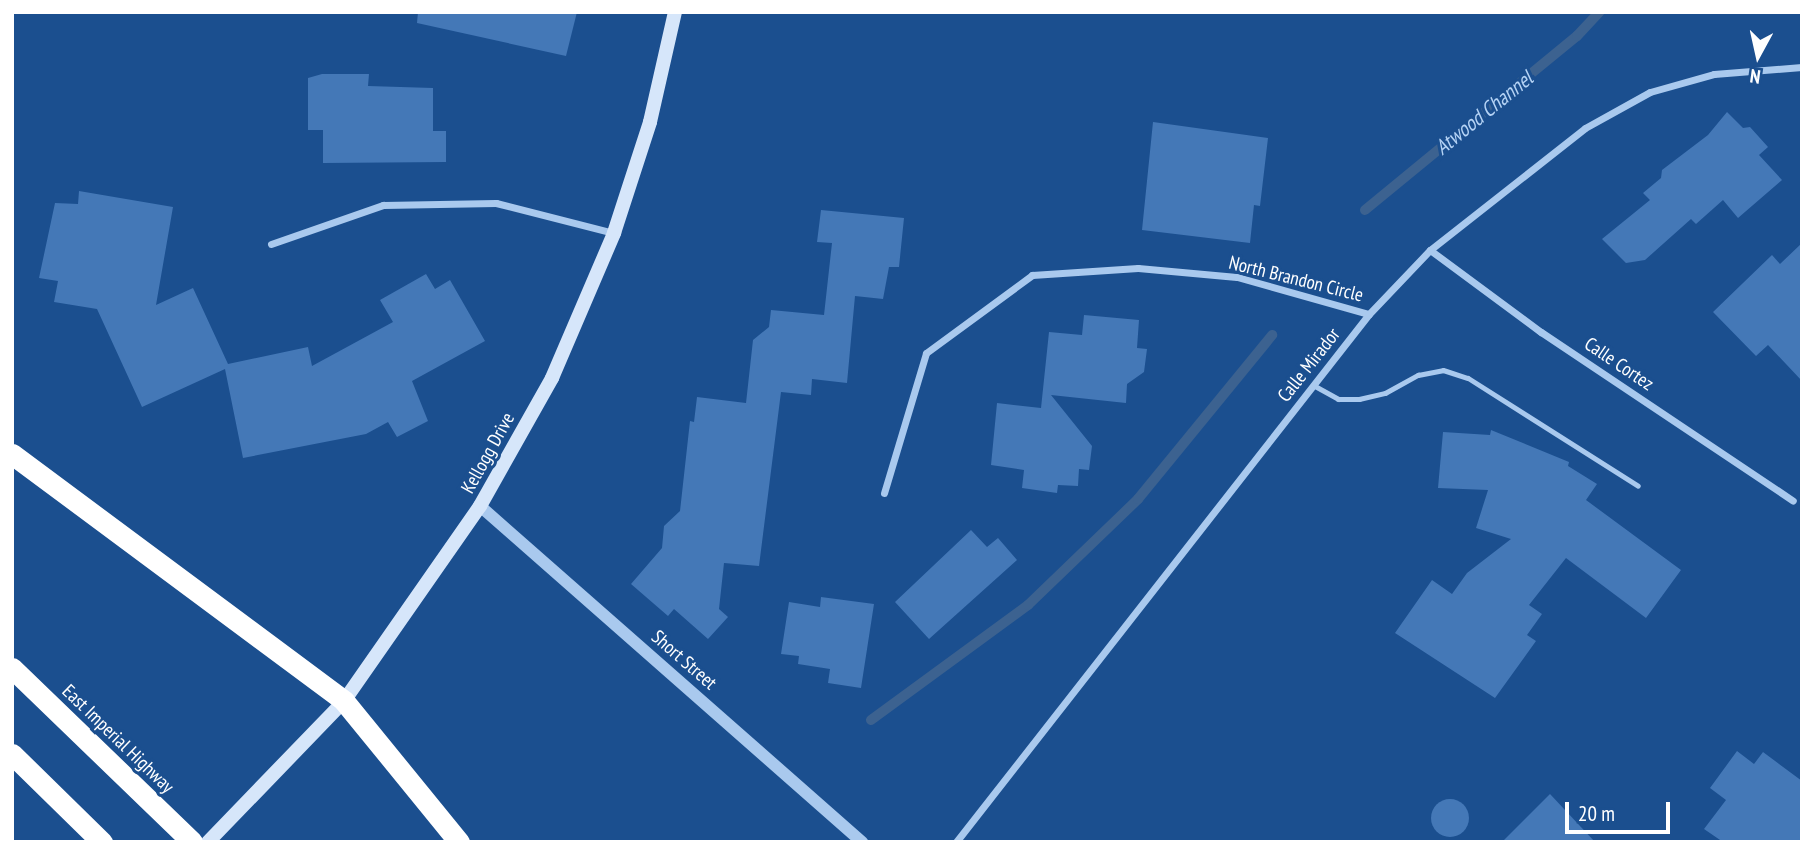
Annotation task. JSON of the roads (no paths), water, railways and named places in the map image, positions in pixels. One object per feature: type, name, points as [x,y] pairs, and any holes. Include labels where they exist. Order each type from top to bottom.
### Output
[{"type":"highway","points":[[12,454],[344,701],[459,842]]},
{"type":"highway","name":"East Imperial Highway","points":[[12,668],[192,842]]},
{"type":"highway","points":[[12,754],[102,842]]},
{"type":"main road","name":"Kellogg Drive","points":[[208,842],[344,701],[480,506],[552,378],[614,233],[650,122],[675,12]]},
{"type":"street","name":"Calle Mirador","points":[[956,842],[1369,314],[1430,250],[1585,128],[1650,92],[1714,74],[1802,67]]},
{"type":"street","points":[[271,244],[383,205],[496,203],[614,233]]},
{"type":"street","name":"Calle Cortez","points":[[1430,250],[1541,332],[1793,501]]},
{"type":"street","name":"North Brandon Circle","points":[[884,493],[926,353],[1032,275],[1138,268],[1237,277],[1369,314]]},
{"type":"street","name":"Short Street","points":[[480,506],[862,842]]},
{"type":"lane","points":[[1313,385],[1338,399],[1359,399],[1385,393],[1418,375],[1443,370],[1468,377],[1638,486]]},
{"type":"waterway","name":"Atwood Channel","points":[[1365,210],[1577,36],[1599,12]]},
{"type":"waterway","points":[[871,720],[1028,605],[1138,499],[1272,335]]}]
